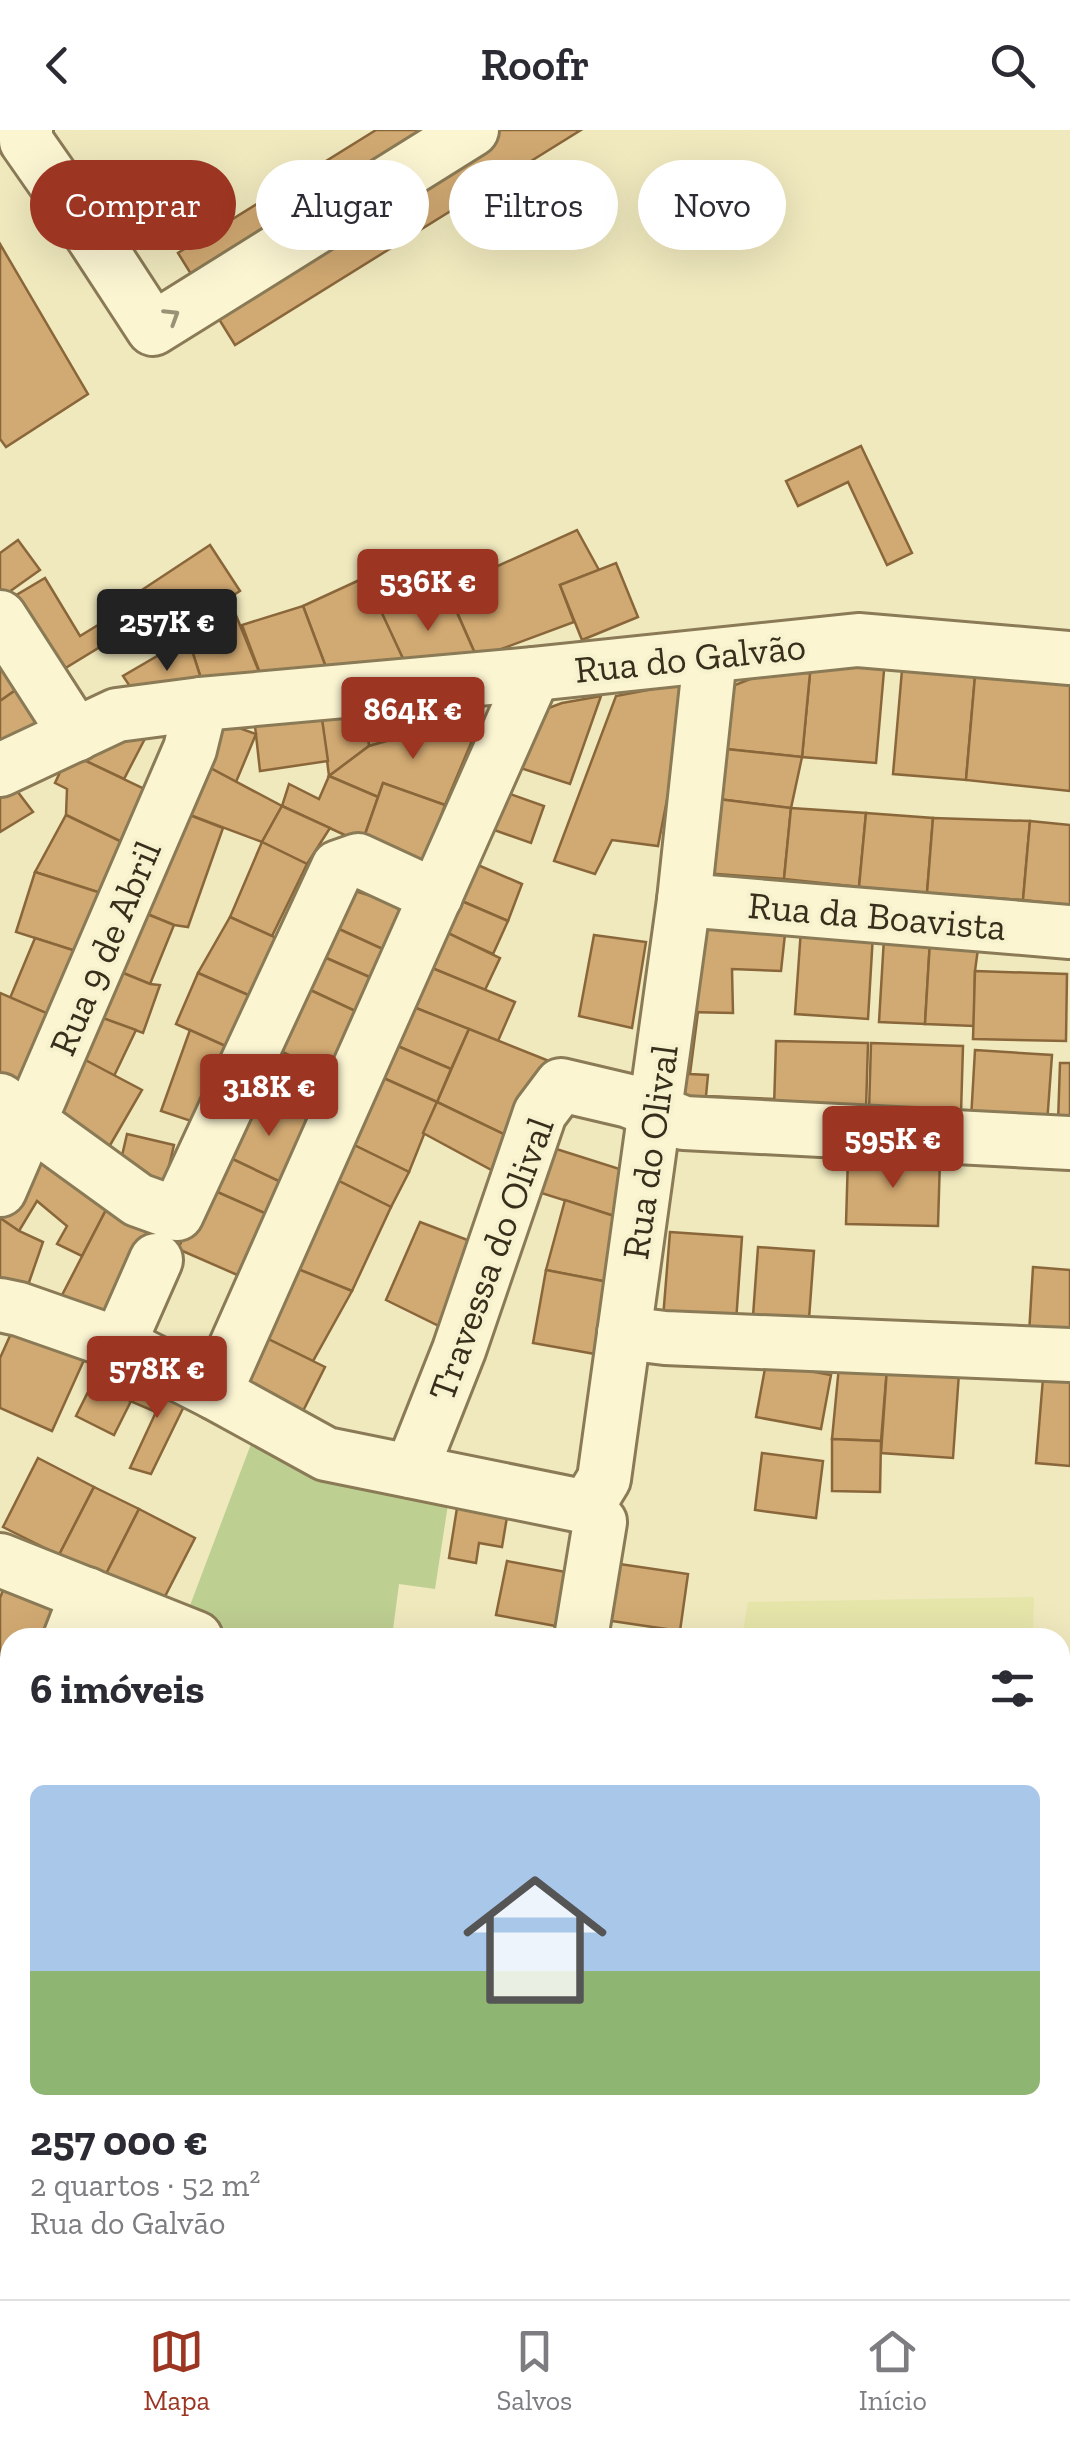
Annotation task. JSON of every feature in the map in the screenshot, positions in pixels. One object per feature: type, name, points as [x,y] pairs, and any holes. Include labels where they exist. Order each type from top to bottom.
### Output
[{"type":"street","points":[[26,130],[26,141],[153,328],[472,130]]},
{"type":"street","points":[[0,617],[76,735]]},
{"type":"street","name":"Rua do Galvão","points":[[0,770],[118,715],[201,704],[858,640],[1070,658]]},
{"type":"street","name":"Rua do Olival","points":[[587,1508],[604,1478],[684,900],[710,657]]},
{"type":"street","points":[[215,1393],[534,674]]},
{"type":"street","name":"Rua 9 de Abril","points":[[0,1190],[15,1112],[190,749],[201,704]]},
{"type":"street","points":[[119,1344],[338,867],[358,860],[436,896]]},
{"type":"street","name":"Rua da Boavista","points":[[684,900],[1070,932]]},
{"type":"street","name":"Travessa do Olival","points":[[411,1471],[459,1350],[540,1114],[562,1085],[629,1101],[656,1113]]},
{"type":"street","points":[[15,1112],[138,1200],[166,1237]]},
{"type":"street","points":[[656,1113],[684,1123],[1070,1143]]},
{"type":"street","points":[[0,1305],[119,1344],[326,1454],[587,1508],[600,1522],[583,1628]]},
{"type":"street","points":[[624,1333],[666,1338],[1070,1354]]},
{"type":"street","points":[[0,1560],[79,1616],[143,1628]]},
{"type":"green space","points":[[251,1444],[281,1462],[449,1498],[435,1589],[399,1584],[393,1628],[213,1628],[186,1616]]},
{"type":"green space","points":[[1034,1597],[1033,1628],[744,1628],[748,1602]]},
{"type":"building","points":[[376,130],[581,130],[533,160],[449,160],[449,212],[429,224],[429,160],[328,160]]},
{"type":"building","points":[[256,205],[256,250],[388,250],[235,345],[178,253],[236,250],[236,217]]},
{"type":"building","points":[[0,244],[88,394],[6,447],[0,439]]},
{"type":"building","points":[[861,446],[912,553],[887,565],[848,482],[798,506],[786,481]]},
{"type":"building","points":[[577,530],[599,570],[560,585],[574,622],[477,658],[447,589]]},
{"type":"building","points":[[18,540],[40,570],[2,597],[0,553]]},
{"type":"building","points":[[210,545],[240,591],[145,652],[116,607]]},
{"type":"building","points":[[616,563],[638,617],[582,640],[560,585]]},
{"type":"building","points":[[366,577],[407,667],[330,678],[303,606]]},
{"type":"building","points":[[45,578],[80,636],[103,622],[113,639],[54,675],[8,600]]},
{"type":"building","points":[[428,599],[436,614],[454,606],[477,658],[407,667],[381,611]]},
{"type":"building","points":[[303,606],[330,678],[264,684],[242,625]]},
{"type":"building","points":[[235,613],[264,684],[205,691],[188,638]]},
{"type":"building","points":[[188,638],[205,691],[139,700],[123,676]]},
{"type":"building","points":[[812,653],[885,659],[876,763],[802,757]]},
{"type":"building","points":[[0,658],[20,687],[0,701]]},
{"type":"building","points":[[902,670],[975,676],[966,780],[893,774]]},
{"type":"building","points":[[766,673],[810,673],[802,757],[726,749],[727,715],[735,685]]},
{"type":"building","points":[[975,676],[1070,679],[1070,791],[966,780]]},
{"type":"building","points":[[690,682],[658,846],[612,840],[595,874],[554,861],[616,696]]},
{"type":"building","points":[[20,687],[43,724],[0,753],[0,701]]},
{"type":"building","points":[[459,690],[467,718],[424,732],[415,698]]},
{"type":"building","points":[[601,696],[570,784],[511,765],[535,713]]},
{"type":"building","points":[[415,698],[424,732],[369,746],[363,701]]},
{"type":"building","points":[[363,701],[369,746],[329,776],[320,705]]},
{"type":"building","points":[[320,705],[328,761],[260,771],[254,717]]},
{"type":"building","points":[[467,718],[476,731],[445,805],[383,783],[378,797],[329,776],[369,746]]},
{"type":"building","points":[[217,720],[256,734],[236,782],[199,762]]},
{"type":"building","points":[[150,729],[124,779],[69,753]]},
{"type":"building","points":[[726,749],[802,757],[791,808],[710,798]]},
{"type":"building","points":[[69,753],[151,792],[126,844],[66,815],[67,789],[55,783]]},
{"type":"building","points":[[199,762],[282,806],[262,842],[174,809]]},
{"type":"building","points":[[329,776],[378,797],[362,843],[282,806],[289,784],[319,799]]},
{"type":"building","points":[[8,779],[33,812],[0,832],[0,784]]},
{"type":"building","points":[[383,783],[445,805],[423,864],[362,843]]},
{"type":"building","points":[[493,788],[544,806],[531,843],[480,825]]},
{"type":"building","points":[[710,798],[791,808],[784,879],[703,873]]},
{"type":"building","points":[[282,806],[330,828],[307,864],[262,842]]},
{"type":"building","points":[[791,808],[866,813],[859,887],[784,879]]},
{"type":"building","points":[[174,809],[223,828],[188,927],[130,907]]},
{"type":"building","points":[[866,813],[933,818],[927,893],[859,887]]},
{"type":"building","points":[[66,815],[126,844],[101,893],[35,872]]},
{"type":"building","points":[[933,818],[1030,821],[1023,900],[927,893]]},
{"type":"building","points":[[1030,821],[1070,825],[1070,905],[1023,900]]},
{"type":"building","points":[[262,842],[307,864],[272,936],[230,917]]},
{"type":"building","points":[[464,859],[522,884],[508,921],[450,896]]},
{"type":"building","points":[[35,872],[101,893],[82,953],[16,932]]},
{"type":"building","points":[[345,888],[401,905],[407,928],[398,956],[328,924]]},
{"type":"building","points":[[450,896],[508,921],[493,954],[435,928]]},
{"type":"building","points":[[130,907],[174,925],[150,984],[106,966]]},
{"type":"building","points":[[230,917],[283,941],[255,998],[198,973]]},
{"type":"building","points":[[711,921],[786,925],[781,971],[732,969],[733,1013],[687,1012],[699,929]]},
{"type":"building","points":[[328,924],[398,956],[383,983],[324,957]]},
{"type":"building","points":[[801,929],[873,934],[868,1019],[795,1014]]},
{"type":"building","points":[[446,932],[500,958],[485,990],[427,966]]},
{"type":"building","points":[[594,935],[646,942],[632,1028],[579,1016]]},
{"type":"building","points":[[35,938],[82,953],[60,1019],[10,998]]},
{"type":"building","points":[[884,938],[930,941],[925,1024],[879,1022]]},
{"type":"building","points":[[930,941],[979,941],[974,1026],[925,1024]]},
{"type":"building","points":[[324,957],[383,983],[368,1017],[306,988]]},
{"type":"building","points":[[106,966],[160,985],[143,1033],[89,1013]]},
{"type":"building","points":[[427,966],[515,1002],[498,1041],[411,1006]]},
{"type":"building","points":[[975,971],[1067,974],[1066,1041],[973,1039]]},
{"type":"building","points":[[198,973],[255,998],[232,1049],[176,1024]]},
{"type":"building","points":[[306,988],[368,1017],[338,1079],[276,1049]]},
{"type":"building","points":[[0,993],[60,1019],[19,1094],[0,1080]]},
{"type":"building","points":[[411,1006],[469,1029],[451,1069],[393,1044]]},
{"type":"building","points":[[687,1012],[698,1012],[690,1074],[708,1075],[706,1096],[774,1099],[774,1108],[683,1104]]},
{"type":"building","points":[[89,1013],[136,1030],[114,1076],[74,1054]]},
{"type":"building","points":[[469,1029],[549,1061],[514,1139],[437,1102]]},
{"type":"building","points":[[190,1030],[232,1049],[203,1125],[161,1111]]},
{"type":"building","points":[[776,1041],[868,1043],[866,1110],[774,1108]]},
{"type":"building","points":[[871,1043],[963,1046],[961,1113],[869,1111]]},
{"type":"building","points":[[393,1044],[451,1069],[437,1102],[379,1076]]},
{"type":"building","points":[[276,1049],[338,1079],[315,1123],[253,1093]]},
{"type":"building","points":[[975,1050],[1052,1055],[1047,1124],[971,1119]]},
{"type":"building","points":[[74,1054],[142,1090],[109,1147],[50,1115]]},
{"type":"building","points":[[1060,1063],[1070,1063],[1070,1123],[1058,1123]]},
{"type":"building","points":[[379,1076],[437,1102],[409,1172],[350,1143]]},
{"type":"building","points":[[253,1093],[315,1123],[285,1184],[224,1155]]},
{"type":"building","points":[[437,1102],[514,1139],[497,1173],[423,1133]]},
{"type":"building","points":[[127,1134],[174,1145],[165,1183],[118,1173]]},
{"type":"building","points":[[350,1143],[409,1172],[391,1207],[333,1178]]},
{"type":"building","points":[[550,1147],[629,1172],[614,1216],[535,1191]]},
{"type":"building","points":[[33,1150],[108,1206],[82,1256],[57,1244],[67,1226],[37,1201],[19,1231],[0,1218]]},
{"type":"building","points":[[224,1155],[285,1184],[269,1215],[206,1187]]},
{"type":"building","points":[[848,1156],[940,1159],[938,1226],[846,1224]]},
{"type":"building","points":[[333,1178],[391,1207],[352,1291],[293,1267]]},
{"type":"building","points":[[206,1187],[269,1215],[242,1277],[178,1249]]},
{"type":"building","points":[[565,1200],[614,1216],[608,1282],[546,1270]]},
{"type":"building","points":[[108,1206],[149,1231],[101,1321],[60,1299]]},
{"type":"building","points":[[0,1218],[43,1242],[27,1288],[0,1277]]},
{"type":"building","points":[[420,1222],[478,1244],[439,1326],[386,1300]]},
{"type":"building","points":[[670,1232],[742,1237],[736,1322],[663,1318]]},
{"type":"building","points":[[758,1247],[814,1251],[809,1319],[753,1316]]},
{"type":"building","points":[[293,1267],[352,1291],[313,1361],[256,1333]]},
{"type":"building","points":[[1033,1267],[1070,1270],[1070,1337],[1029,1334]]},
{"type":"building","points":[[546,1270],[608,1282],[595,1354],[533,1343]]},
{"type":"building","points":[[18,1318],[89,1349],[52,1431],[0,1408],[0,1358]]},
{"type":"building","points":[[256,1333],[325,1367],[300,1417],[231,1382]]},
{"type":"building","points":[[105,1358],[143,1377],[114,1435],[76,1416]]},
{"type":"building","points":[[766,1363],[831,1375],[821,1429],[756,1417]]},
{"type":"building","points":[[839,1366],[887,1368],[881,1441],[832,1439]]},
{"type":"building","points":[[887,1368],[959,1373],[953,1458],[881,1453]]},
{"type":"building","points":[[143,1377],[189,1396],[151,1474],[130,1468],[156,1412],[130,1401]]},
{"type":"building","points":[[1043,1378],[1070,1380],[1070,1466],[1036,1463]]},
{"type":"building","points":[[832,1439],[881,1441],[880,1492],[832,1491]]},
{"type":"building","points":[[762,1453],[823,1461],[816,1518],[755,1510]]},
{"type":"building","points":[[38,1458],[94,1487],[59,1555],[3,1527]]},
{"type":"building","points":[[94,1487],[139,1509],[104,1578],[59,1555]]},
{"type":"building","points":[[457,1508],[507,1517],[502,1547],[479,1543],[476,1563],[449,1558]]},
{"type":"building","points":[[139,1509],[195,1538],[160,1606],[104,1578]]},
{"type":"building","points":[[507,1561],[571,1573],[561,1627],[496,1615]]},
{"type":"building","points":[[606,1562],[688,1574],[680,1628],[598,1619]]},
{"type":"building","points":[[6,1582],[64,1600],[54,1628],[0,1628],[0,1598]]}]
